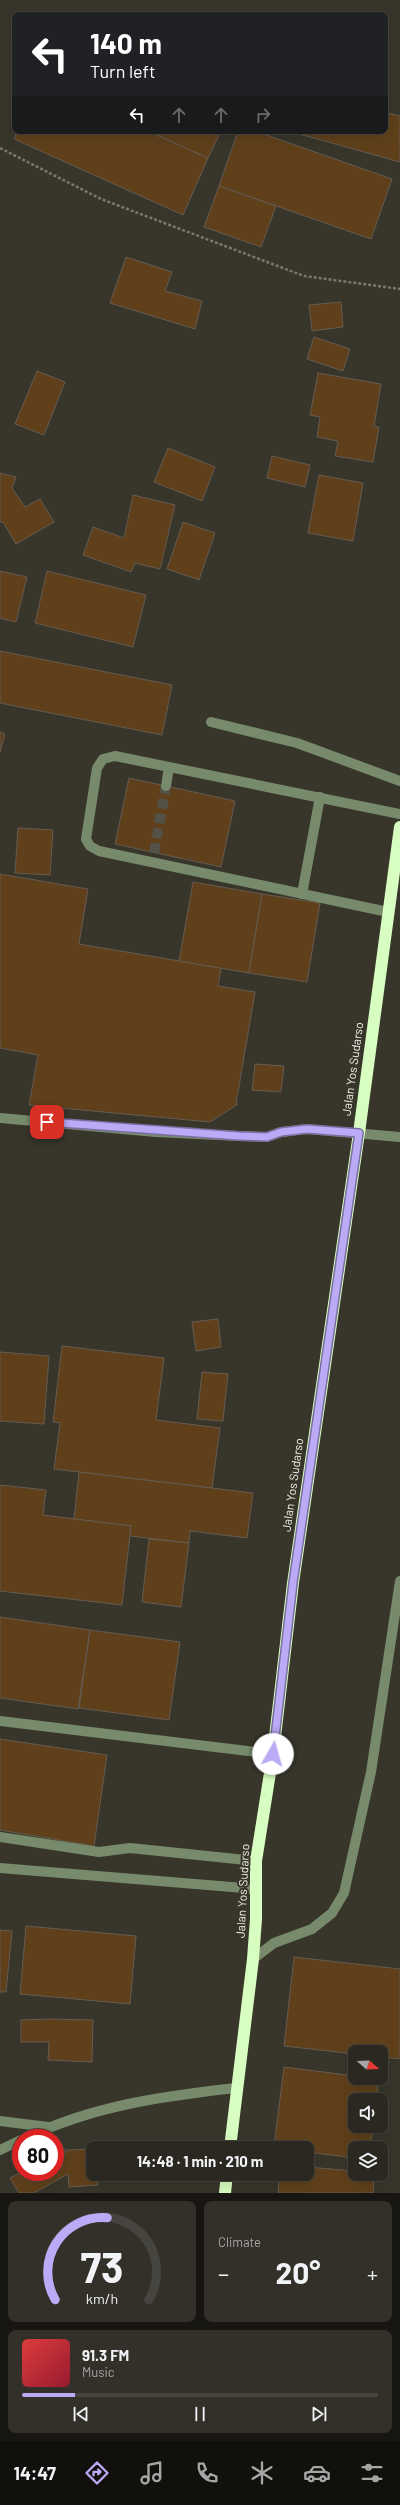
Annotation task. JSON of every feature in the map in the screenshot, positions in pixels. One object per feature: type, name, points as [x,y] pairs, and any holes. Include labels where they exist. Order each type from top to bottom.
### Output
[{"type":"highway","name":"Jalan Yos Sudarso","points":[[231,2141],[253,1958],[257,1889],[256,1861],[273,1754],[293,1583],[359,1133],[400,827]]},
{"type":"highway","points":[[225,2193],[226,2181]]},
{"type":"street","points":[[211,722],[297,743],[400,781]]},
{"type":"street","points":[[388,912],[302,894],[154,858],[99,851],[90,846],[86,839],[97,768],[103,759],[114,756],[400,814]]},
{"type":"street","points":[[166,786],[169,767]]},
{"type":"street","points":[[302,894],[320,798]]},
{"type":"street","points":[[0,1118],[156,1132],[239,1136],[267,1137],[281,1132],[307,1129],[400,1137]]},
{"type":"street","points":[[253,1958],[274,1943],[312,1929],[332,1913],[344,1893],[371,1772],[400,1581]]},
{"type":"street","points":[[0,1721],[273,1754]]},
{"type":"street","points":[[0,1837],[99,1852],[130,1848],[256,1861]]},
{"type":"street","points":[[0,1868],[257,1889]]},
{"type":"street","points":[[44,2129],[110,2106],[162,2096],[236,2088]]},
{"type":"street","points":[[0,2121],[48,2127]]},
{"type":"street","points":[[0,2150],[12,2144]]},
{"type":"path","points":[[0,148],[101,199],[304,276],[400,289]]},
{"type":"building","points":[[388,113],[400,116],[400,162],[299,134],[388,134]]},
{"type":"building","points":[[16,134],[155,134],[208,158],[183,215],[14,139]]},
{"type":"building","points":[[155,134],[220,134],[208,158]]},
{"type":"building","points":[[237,134],[264,134],[392,179],[371,239],[219,186]]},
{"type":"building","points":[[219,186],[276,206],[261,247],[204,227]]},
{"type":"building","points":[[126,257],[172,272],[165,291],[202,301],[195,329],[110,303]]},
{"type":"building","points":[[341,302],[343,327],[312,331],[309,305]]},
{"type":"building","points":[[314,337],[350,349],[343,371],[307,359]]},
{"type":"building","points":[[37,371],[65,382],[44,435],[15,424]]},
{"type":"building","points":[[318,373],[381,384],[374,426],[379,427],[373,462],[335,456],[338,441],[317,437],[320,417],[310,415]]},
{"type":"building","points":[[168,448],[215,467],[202,501],[154,482]]},
{"type":"building","points":[[272,456],[310,465],[305,487],[267,478]]},
{"type":"building","points":[[0,473],[16,477],[12,488],[25,507],[40,499],[54,522],[16,544],[3,522],[0,522]]},
{"type":"building","points":[[319,475],[363,483],[353,541],[308,533]]},
{"type":"building","points":[[133,495],[175,505],[160,569],[135,563],[131,572],[83,555],[93,527],[124,538]]},
{"type":"building","points":[[183,522],[215,533],[199,580],[167,569]]},
{"type":"building","points":[[0,571],[27,577],[16,622],[0,618]]},
{"type":"building","points":[[47,571],[146,595],[133,647],[35,623]]},
{"type":"building","points":[[0,651],[172,685],[162,735],[0,703]]},
{"type":"building","points":[[0,732],[5,734],[0,752]]},
{"type":"building","points":[[129,778],[235,801],[221,867],[115,844]]},
{"type":"building","points":[[18,828],[53,830],[50,875],[15,873]]},
{"type":"building","points":[[0,874],[88,889],[79,944],[221,968],[218,986],[255,992],[236,1104],[238,1104],[210,1122],[29,1105],[38,1055],[0,1048]]},
{"type":"building","points":[[193,882],[262,894],[249,973],[179,961]]},
{"type":"building","points":[[262,894],[320,903],[307,982],[249,973]]},
{"type":"building","points":[[255,1064],[284,1066],[281,1092],[252,1090]]},
{"type":"building","points":[[218,1319],[221,1347],[196,1351],[192,1322]]},
{"type":"building","points":[[62,1346],[164,1358],[156,1420],[220,1428],[212,1488],[54,1469],[60,1423],[53,1422]]},
{"type":"building","points":[[0,1352],[49,1356],[44,1424],[0,1421]]},
{"type":"building","points":[[202,1372],[228,1374],[223,1421],[197,1419]]},
{"type":"building","points":[[79,1472],[253,1493],[247,1538],[190,1531],[189,1543],[130,1536],[131,1526],[74,1519]]},
{"type":"building","points":[[0,1485],[46,1490],[43,1515],[131,1526],[122,1605],[0,1591]]},
{"type":"building","points":[[149,1539],[189,1543],[181,1607],[142,1602]]},
{"type":"building","points":[[0,1617],[90,1630],[78,1709],[0,1698]]},
{"type":"building","points":[[90,1630],[180,1642],[169,1720],[79,1708]]},
{"type":"building","points":[[0,1739],[107,1755],[94,1846],[0,1830]]},
{"type":"building","points":[[26,1926],[136,1936],[130,2004],[20,1994]]},
{"type":"building","points":[[0,1930],[12,1931],[6,1992],[0,1992]]},
{"type":"building","points":[[294,1957],[400,1969],[400,2059],[388,2058],[388,2045],[348,2045],[348,2053],[284,2046]]},
{"type":"building","points":[[21,2020],[93,2020],[92,2062],[48,2060],[49,2042],[21,2042]]},
{"type":"building","points":[[284,2067],[348,2075],[348,2085],[378,2085],[377,2093],[348,2093],[348,2133],[372,2133],[371,2141],[348,2141],[348,2157],[314,2153],[314,2141],[275,2141]]},
{"type":"building","points":[[64,2148],[66,2153],[66,2150],[86,2149],[86,2181],[98,2181],[98,2185],[69,2187],[68,2174],[64,2176]]},
{"type":"building","points":[[314,2168],[348,2170],[348,2181],[374,2181],[373,2193],[278,2193],[279,2181],[314,2181]]},
{"type":"building","points":[[12,2177],[12,2181],[55,2181],[34,2193],[19,2193],[10,2178]]},
{"type":"tunnel","points":[[154,853],[166,786]]},
{"type":"route","points":[[47,1122],[156,1132],[267,1137],[281,1132],[307,1129],[359,1133],[293,1583],[273,1754]]}]
